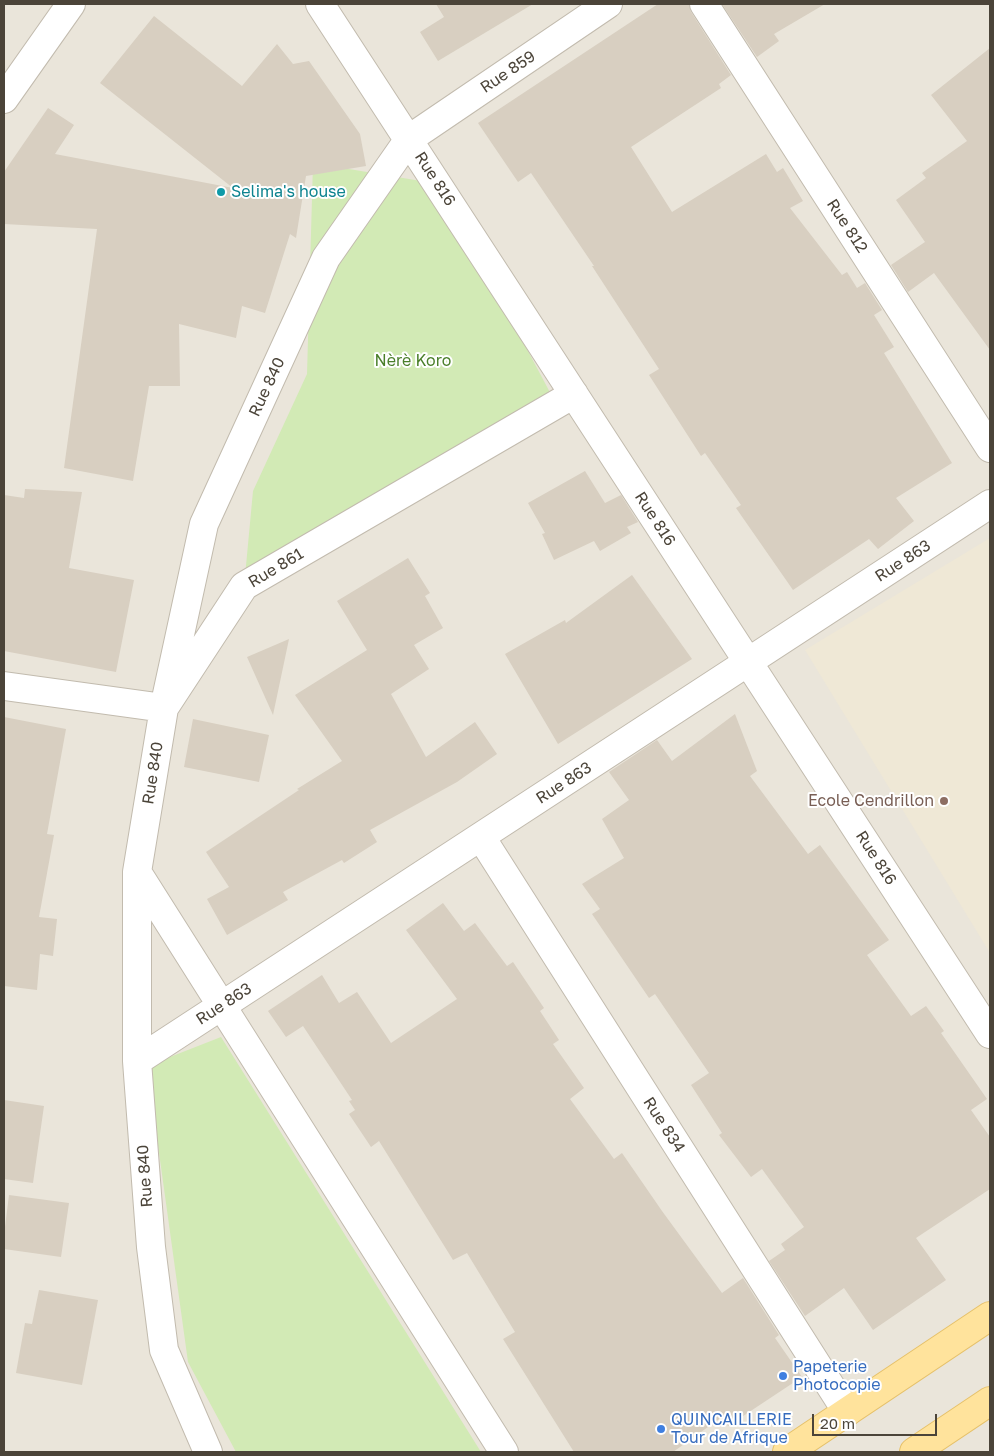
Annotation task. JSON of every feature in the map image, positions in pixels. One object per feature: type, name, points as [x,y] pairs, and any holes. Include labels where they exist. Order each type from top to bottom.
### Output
[{"type":"main road","points":[[787,1452],[990,1316]]},
{"type":"main road","points":[[914,1452],[990,1401]]},
{"type":"street","points":[[4,99],[71,4]]},
{"type":"street","name":"Rue 816","points":[[320,4],[990,1034]]},
{"type":"street","name":"Rue 859","points":[[409,140],[608,4]]},
{"type":"street","name":"Rue 812","points":[[704,4],[990,448]]},
{"type":"street","name":"Rue 840","points":[[208,1452],[164,1350],[151,1246],[137,1061],[138,872],[164,708],[204,524],[326,258],[409,140]]},
{"type":"street","name":"Rue 861","points":[[164,708],[244,586],[574,394]]},
{"type":"street","name":"Rue 863","points":[[137,1061],[990,504]]},
{"type":"street","points":[[4,686],[164,708]]},
{"type":"street","name":"Rue 834","points":[[481,837],[847,1412]]},
{"type":"street","points":[[138,872],[504,1452]]},
{"type":"shaded area","points":[[4,4],[990,4],[990,1452],[4,1452]]},
{"type":"shaded area","name":"Ecole Cendrillon","points":[[990,538],[990,953],[805,650]]},
{"type":"green space","name":"Nèrè Koro","points":[[313,163],[433,183],[469,240],[554,400],[244,587],[253,491],[307,374]]},
{"type":"green space","points":[[221,1037],[481,1452],[236,1452],[188,1362],[147,1066]]},
{"type":"building","points":[[436,4],[533,4],[438,61],[420,32],[444,17]]},
{"type":"building","points":[[658,4],[689,4],[691,12],[731,75],[719,84],[721,88],[631,147],[672,212],[766,154],[777,172],[783,168],[803,201],[790,208],[842,275],[847,272],[857,288],[865,283],[882,310],[874,315],[894,347],[884,353],[952,463],[896,498],[914,521],[878,549],[869,539],[793,590],[736,508],[741,505],[705,453],[701,456],[649,375],[659,369],[592,266],[594,266],[531,173],[518,182],[478,123]]},
{"type":"building","points":[[722,4],[825,4],[774,34],[779,41],[757,57]]},
{"type":"building","points":[[154,16],[242,86],[277,44],[293,64],[309,61],[360,134],[366,166],[306,176],[296,238],[290,234],[265,313],[242,306],[236,338],[179,324],[180,386],[149,386],[133,481],[64,468],[97,229],[4,224],[4,172],[48,108],[74,125],[55,154],[233,188],[100,83]]},
{"type":"building","points":[[990,48],[990,350],[934,273],[908,292],[891,265],[925,242],[896,200],[926,178],[922,173],[967,141],[931,95]]},
{"type":"building","points":[[585,471],[605,503],[621,495],[638,522],[627,527],[631,533],[600,551],[594,541],[554,560],[542,534],[545,533],[528,503]]},
{"type":"building","points":[[25,489],[82,492],[69,568],[134,580],[116,672],[4,651],[4,495],[24,498]]},
{"type":"building","points":[[408,558],[430,593],[425,596],[443,628],[414,645],[429,669],[391,694],[426,757],[475,722],[497,754],[457,782],[370,830],[377,842],[344,863],[342,860],[283,892],[288,900],[227,935],[207,899],[229,887],[206,852],[299,790],[297,789],[342,761],[295,695],[367,650],[337,601]]},
{"type":"building","points":[[632,575],[692,659],[558,744],[505,654],[565,620],[566,623]]},
{"type":"building","points":[[289,639],[273,715],[247,657]]},
{"type":"building","points":[[735,714],[757,771],[750,776],[808,854],[820,845],[889,940],[867,955],[911,1016],[926,1006],[944,1031],[941,1033],[987,1099],[971,1110],[990,1137],[990,1189],[916,1238],[946,1280],[873,1330],[844,1288],[805,1316],[769,1261],[785,1250],[781,1244],[804,1227],[762,1169],[751,1177],[719,1135],[722,1133],[691,1085],[709,1073],[655,994],[649,998],[592,914],[600,909],[582,884],[624,858],[602,819],[629,800],[609,772],[657,740],[672,761]]},
{"type":"building","points":[[4,717],[66,729],[47,834],[54,835],[39,917],[57,919],[53,956],[40,954],[37,990],[4,986]]},
{"type":"building","points":[[193,719],[269,735],[259,782],[184,767]]},
{"type":"building","points":[[443,903],[464,931],[475,923],[507,966],[513,962],[544,1008],[540,1011],[559,1040],[553,1044],[584,1088],[570,1099],[614,1159],[622,1153],[722,1293],[743,1278],[779,1335],[775,1338],[802,1377],[728,1426],[722,1417],[673,1452],[574,1452],[503,1339],[515,1332],[467,1253],[453,1260],[379,1141],[371,1147],[349,1114],[355,1110],[349,1101],[352,1100],[303,1026],[286,1037],[268,1011],[322,975],[339,1003],[357,992],[391,1043],[457,999],[406,930]]},
{"type":"building","points":[[4,1100],[44,1106],[33,1183],[4,1179]]},
{"type":"building","points":[[9,1195],[69,1203],[61,1257],[4,1249]]},
{"type":"building","points":[[39,1290],[98,1300],[82,1385],[16,1373],[25,1323],[32,1324]]},
{"type":"place","name":"Selima's house","points":[[221,192]]},
{"type":"place","name":"Ecole Cendrillon","points":[[944,801]]},
{"type":"place","name":"Papeterie Photocopie","points":[[783,1376]]},
{"type":"place","name":"QUINCAILLERIE Tour de Afrique","points":[[661,1429]]}]
